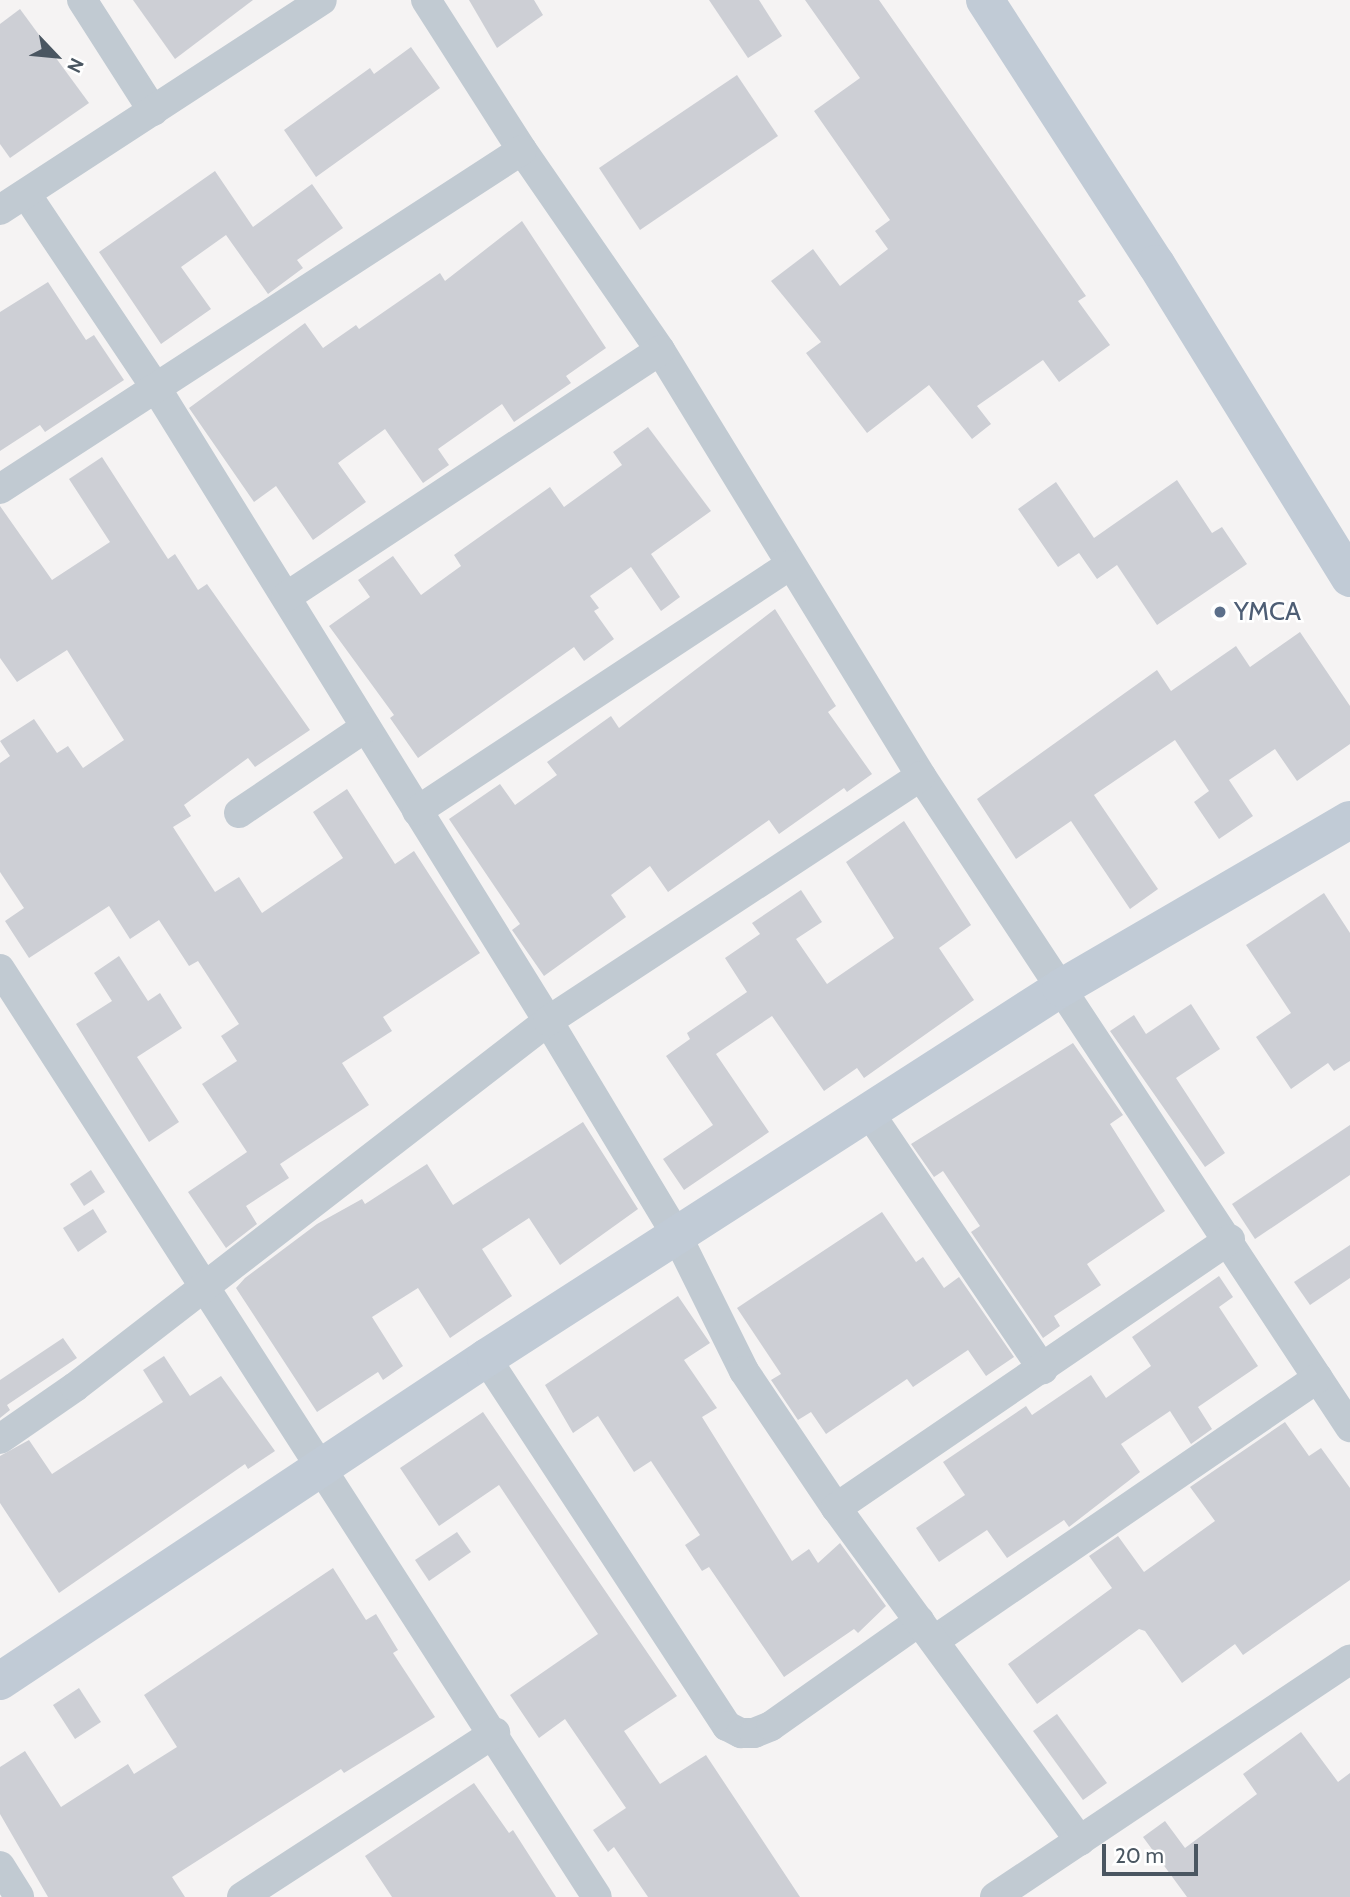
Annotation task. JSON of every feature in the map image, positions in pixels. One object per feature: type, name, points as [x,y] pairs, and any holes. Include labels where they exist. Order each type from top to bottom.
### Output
[{"type":"main road","points":[[985,0],[1156,264],[1350,578]]},
{"type":"main road","points":[[0,1681],[486,1357],[868,1111],[1061,988],[1350,820]]},
{"type":"street","points":[[82,0],[153,111]]},
{"type":"street","points":[[0,210],[323,0]]},
{"type":"street","points":[[426,0],[522,150],[660,350],[920,776],[1230,1239],[1350,1427]]},
{"type":"street","points":[[0,489],[522,150]]},
{"type":"street","points":[[26,194],[156,388],[548,1021],[676,1234],[744,1371],[836,1508],[1080,1841]]},
{"type":"street","points":[[286,597],[660,350]]},
{"type":"street","points":[[417,811],[790,565]]},
{"type":"street","points":[[239,813],[366,727]]},
{"type":"street","points":[[0,1438],[75,1387],[548,1021],[920,776]]},
{"type":"street","points":[[0,969],[318,1469],[495,1733],[597,1897]]},
{"type":"street","points":[[868,1111],[1043,1369]]},
{"type":"street","points":[[836,1508],[1230,1239]]},
{"type":"street","points":[[486,1357],[727,1726],[741,1733],[754,1733],[771,1726],[927,1631],[1318,1378]]},
{"type":"street","points":[[995,1897],[1350,1659]]},
{"type":"street","points":[[250,1895],[495,1733]]},
{"type":"street","points":[[0,1867],[19,1897]]},
{"type":"building","points":[[133,0],[253,0],[175,59]]},
{"type":"building","points":[[469,0],[534,0],[543,15],[497,48]]},
{"type":"building","points":[[709,0],[759,0],[782,36],[748,58]]},
{"type":"building","points":[[805,0],[879,0],[1086,296],[1078,301],[1110,345],[1059,382],[1043,360],[977,406],[991,424],[972,439],[929,385],[867,433],[806,353],[821,342],[771,281],[813,249],[840,286],[888,249],[875,231],[890,220],[814,111],[860,78]]},
{"type":"building","points":[[20,9],[89,103],[10,158],[0,144],[0,24]]},
{"type":"building","points":[[411,47],[440,88],[316,177],[284,130],[370,68],[374,74]]},
{"type":"building","points":[[737,75],[778,136],[640,230],[599,168]]},
{"type":"building","points":[[215,171],[253,227],[312,184],[343,228],[297,260],[303,268],[268,294],[226,235],[181,267],[211,309],[161,344],[99,252]]},
{"type":"building","points":[[522,221],[606,348],[566,376],[571,383],[514,422],[502,404],[438,449],[449,465],[423,483],[385,429],[338,463],[366,502],[313,540],[276,486],[254,502],[189,408],[305,323],[323,348],[356,325],[359,329],[440,273],[445,281]]},
{"type":"building","points":[[48,282],[86,340],[94,335],[124,380],[45,432],[40,425],[0,451],[0,312]]},
{"type":"building","points":[[648,427],[711,511],[651,554],[680,597],[661,611],[631,567],[590,596],[599,608],[594,611],[614,639],[584,661],[574,647],[418,758],[390,718],[394,715],[329,626],[370,597],[358,580],[393,556],[421,595],[461,566],[454,555],[550,487],[564,507],[622,465],[613,452]]},
{"type":"building","points":[[102,457],[168,559],[175,554],[198,590],[207,584],[310,730],[255,767],[248,758],[184,805],[191,816],[173,827],[215,892],[239,877],[262,913],[343,858],[313,812],[347,789],[395,864],[414,851],[480,953],[383,1017],[392,1031],[342,1063],[369,1105],[280,1164],[289,1178],[246,1206],[257,1224],[226,1248],[188,1192],[247,1152],[202,1084],[237,1061],[221,1036],[239,1024],[198,961],[189,966],[159,920],[130,939],[109,906],[29,958],[5,921],[24,908],[0,872],[0,763],[10,756],[0,741],[34,719],[57,753],[68,746],[83,768],[124,740],[67,650],[17,682],[0,658],[0,506],[52,580],[110,542],[69,479]]},
{"type":"building","points":[[1177,480],[1212,533],[1222,527],[1247,564],[1157,625],[1117,565],[1097,579],[1079,553],[1058,567],[1018,509],[1056,482],[1094,538]]},
{"type":"building","points":[[775,609],[836,706],[828,712],[872,774],[847,792],[844,788],[779,834],[769,820],[668,892],[650,866],[611,895],[626,917],[544,976],[512,930],[520,924],[449,819],[500,784],[515,805],[557,775],[547,762],[611,716],[619,728]]},
{"type":"building","points":[[1300,632],[1350,706],[1350,744],[1297,781],[1275,749],[1229,780],[1253,816],[1219,839],[1194,802],[1209,791],[1175,740],[1094,795],[1158,889],[1130,909],[1071,821],[1016,859],[977,799],[1157,670],[1171,691],[1236,646],[1250,667]]},
{"type":"building","points":[[904,821],[971,925],[939,948],[974,1000],[864,1078],[857,1068],[824,1091],[772,1016],[716,1054],[769,1132],[684,1190],[663,1159],[713,1125],[666,1056],[690,1039],[687,1033],[747,992],[725,958],[760,934],[752,923],[801,890],[822,922],[796,939],[827,984],[894,938],[846,862]]},
{"type":"building","points":[[1324,893],[1350,933],[1350,1061],[1334,1071],[1328,1063],[1291,1089],[1256,1037],[1291,1013],[1246,945]]},
{"type":"building","points":[[119,956],[148,1001],[160,993],[182,1028],[137,1057],[179,1122],[149,1142],[76,1024],[112,1001],[94,973]]},
{"type":"building","points":[[1191,1004],[1220,1049],[1176,1078],[1225,1153],[1205,1167],[1110,1031],[1134,1015],[1146,1034]]},
{"type":"building","points":[[1073,1043],[1123,1115],[1110,1124],[1165,1211],[1087,1264],[1101,1285],[1054,1316],[1060,1326],[1043,1338],[971,1232],[980,1226],[943,1171],[934,1177],[911,1144]]},
{"type":"building","points":[[583,1122],[638,1209],[560,1265],[529,1218],[482,1249],[512,1296],[450,1338],[418,1288],[372,1317],[403,1366],[383,1380],[378,1372],[317,1412],[236,1288],[245,1278],[317,1224],[362,1199],[365,1204],[427,1164],[453,1205]]},
{"type":"building","points":[[1350,1125],[1350,1175],[1255,1239],[1232,1204]]},
{"type":"building","points":[[91,1170],[105,1192],[84,1206],[70,1184]]},
{"type":"building","points":[[93,1209],[107,1232],[78,1252],[63,1228]]},
{"type":"building","points":[[882,1212],[916,1262],[923,1257],[944,1288],[959,1277],[1014,1357],[986,1376],[968,1350],[913,1387],[907,1379],[826,1434],[811,1412],[798,1420],[771,1380],[781,1374],[737,1308]]},
{"type":"building","points":[[1350,1245],[1350,1278],[1310,1305],[1294,1282]]},
{"type":"building","points":[[1219,1276],[1233,1297],[1219,1307],[1258,1366],[1198,1407],[1212,1429],[1191,1444],[1170,1411],[1121,1444],[1140,1472],[1069,1527],[1064,1520],[1007,1558],[987,1530],[939,1562],[916,1528],[965,1495],[943,1462],[1026,1406],[1032,1415],[1091,1375],[1106,1398],[1151,1366],[1132,1337]]},
{"type":"building","points":[[678,1296],[710,1343],[684,1360],[717,1408],[702,1417],[792,1561],[809,1549],[818,1563],[840,1543],[886,1606],[858,1633],[854,1629],[784,1677],[709,1567],[702,1571],[685,1545],[700,1535],[651,1461],[634,1472],[598,1416],[573,1433],[545,1385]]},
{"type":"building","points":[[63,1338],[77,1358],[7,1405],[10,1410],[0,1418],[0,1380]]},
{"type":"building","points":[[164,1356],[190,1396],[221,1376],[275,1451],[248,1469],[245,1464],[59,1593],[0,1503],[0,1456],[29,1440],[52,1474],[163,1402],[143,1370]]},
{"type":"building","points":[[483,1412],[677,1696],[624,1731],[660,1784],[706,1755],[800,1897],[648,1897],[614,1847],[608,1852],[593,1830],[626,1808],[565,1719],[539,1738],[510,1695],[598,1634],[499,1485],[439,1526],[400,1468]]},
{"type":"building","points":[[1285,1422],[1309,1456],[1321,1448],[1350,1488],[1350,1580],[1243,1655],[1235,1644],[1182,1683],[1145,1631],[1139,1629],[1037,1704],[1008,1664],[1112,1588],[1089,1556],[1118,1536],[1144,1572],[1215,1521],[1190,1487]]},
{"type":"building","points":[[457,1532],[471,1552],[429,1581],[415,1560]]},
{"type":"building","points":[[333,1568],[366,1620],[376,1614],[398,1650],[393,1653],[435,1717],[344,1773],[341,1769],[172,1877],[185,1897],[48,1897],[0,1814],[0,1767],[25,1751],[61,1807],[128,1764],[134,1774],[177,1747],[144,1695]]},
{"type":"building","points":[[79,1688],[101,1722],[75,1739],[53,1705]]},
{"type":"building","points":[[1057,1714],[1107,1783],[1083,1800],[1033,1731]]},
{"type":"building","points":[[1301,1732],[1338,1782],[1350,1773],[1350,1897],[1187,1897],[1143,1837],[1165,1821],[1185,1848],[1257,1794],[1243,1774]]},
{"type":"building","points":[[474,1783],[509,1833],[513,1830],[556,1897],[392,1897],[365,1856]]},
{"type":"place","name":"YMCA","points":[[1220,612]]}]
